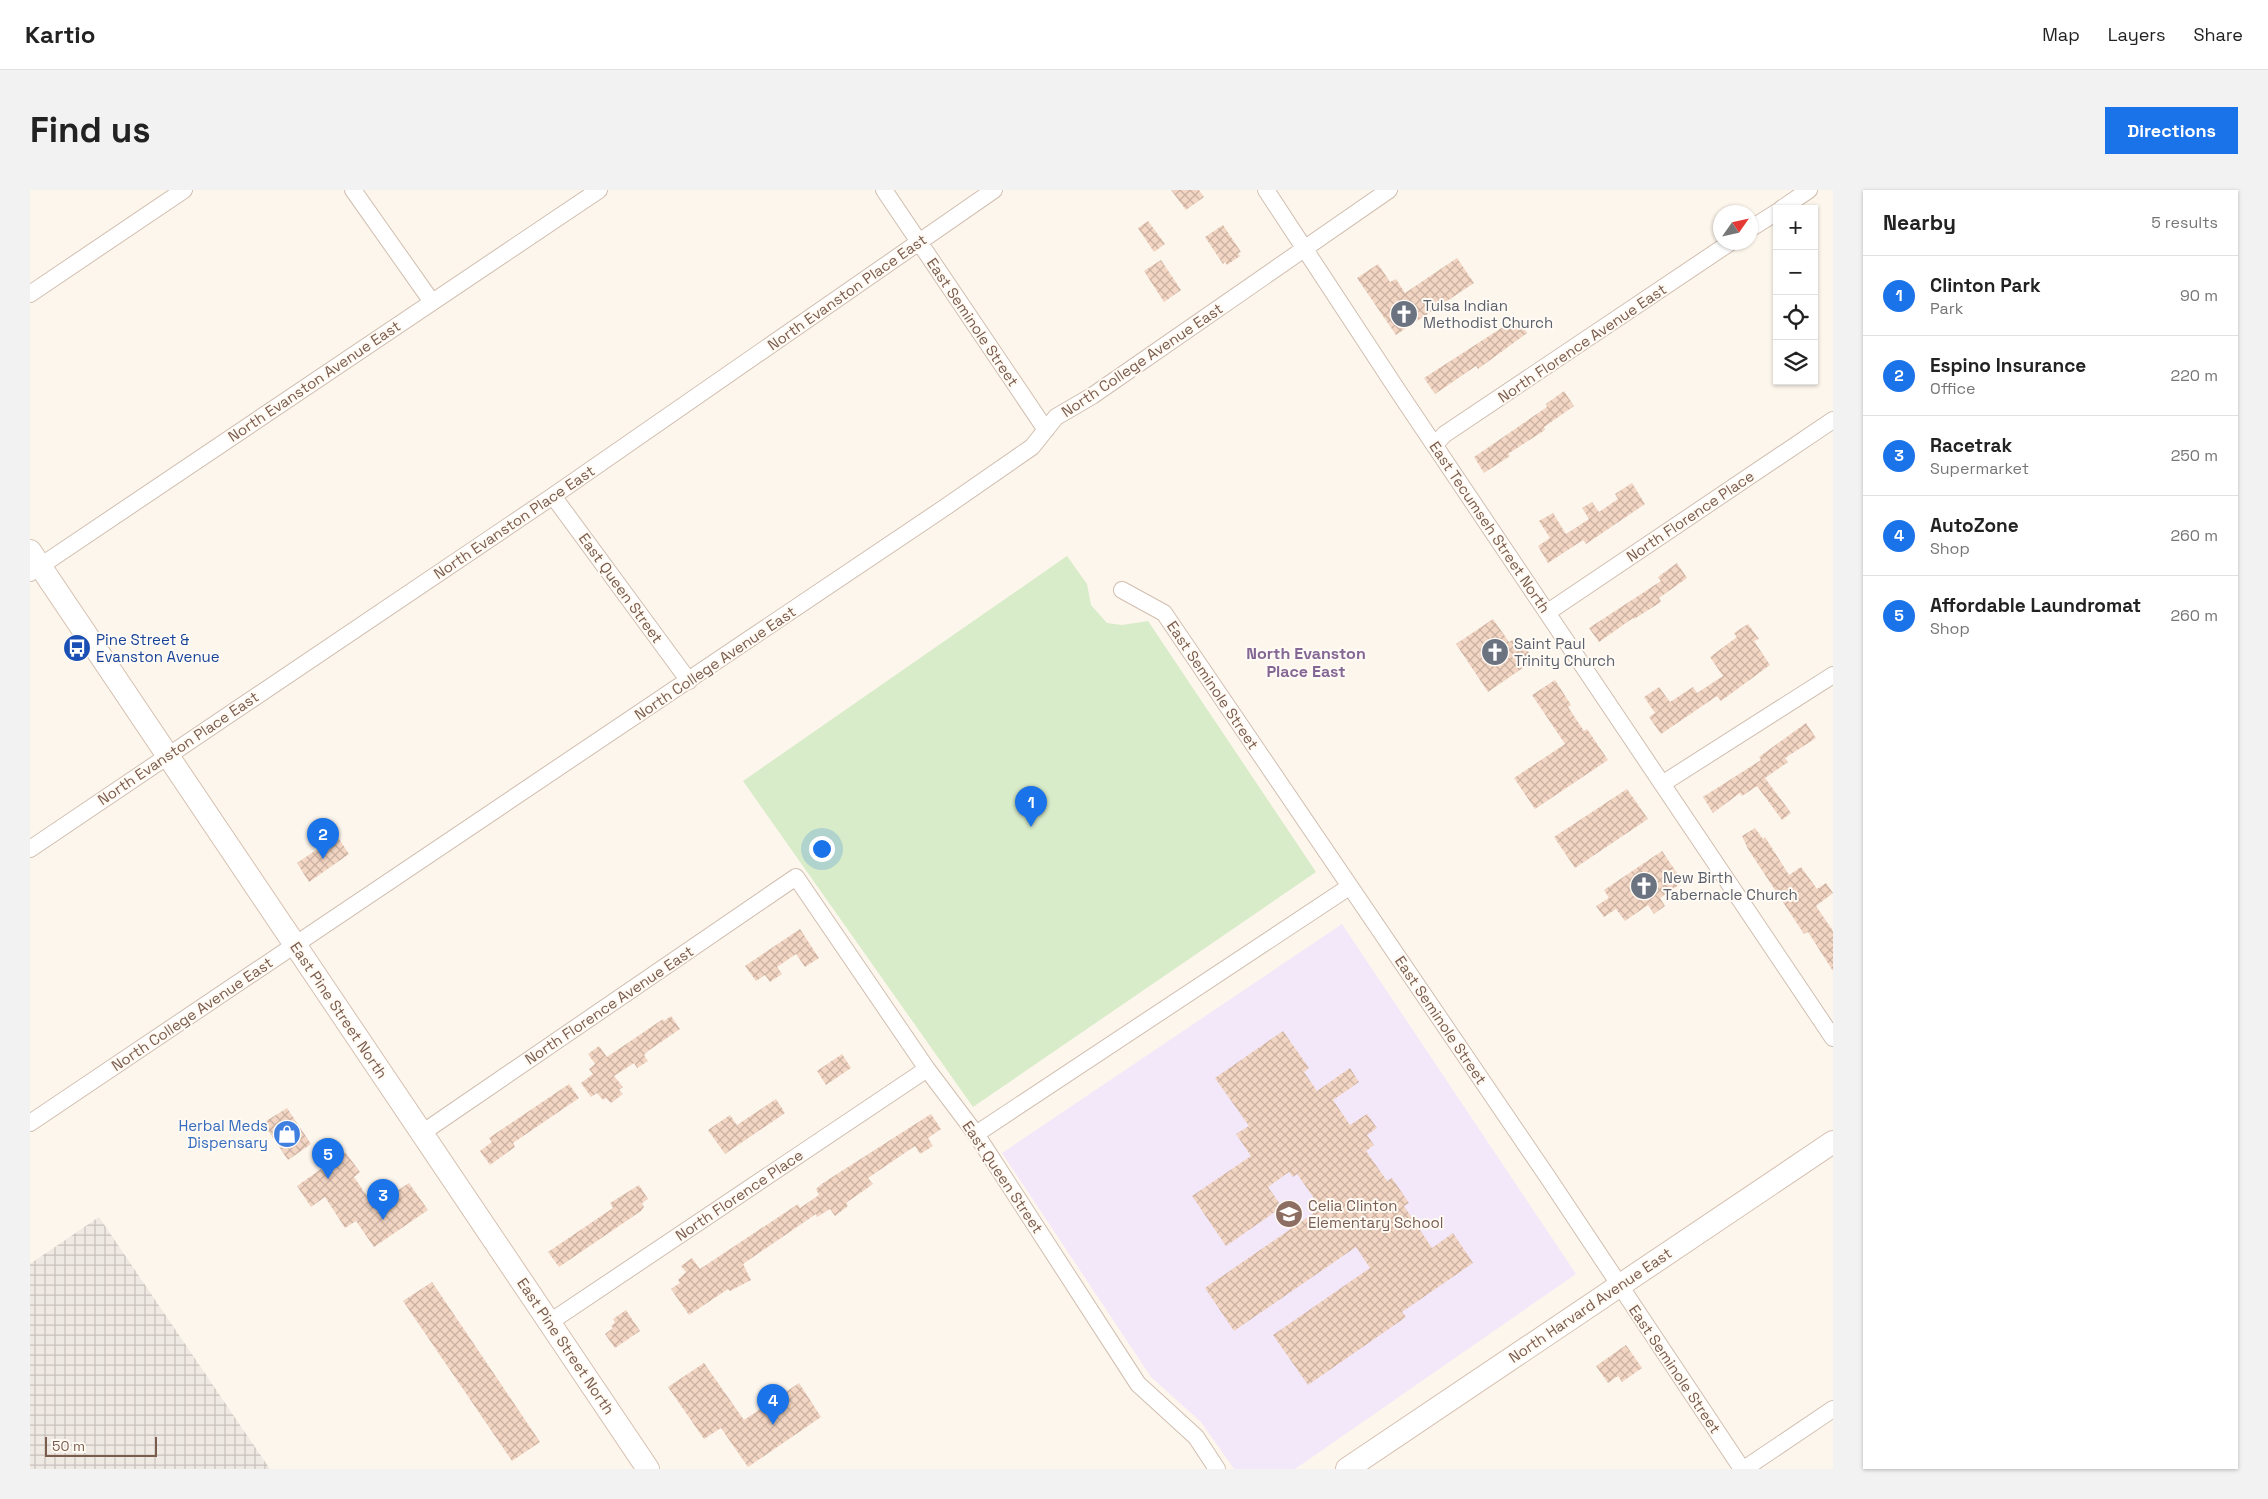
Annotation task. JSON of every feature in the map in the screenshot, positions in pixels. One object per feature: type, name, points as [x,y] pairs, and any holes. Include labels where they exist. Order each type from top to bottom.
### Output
[{"type":"main road","name":"East Pine Street North","points":[[33,563],[168,755],[648,1469]]},
{"type":"main road","name":"North Harvard Avenue East","points":[[1347,1469],[1833,1142]]},
{"type":"street","points":[[30,294],[184,190]]},
{"type":"street","points":[[353,190],[432,302]]},
{"type":"street","name":"North Evanston Avenue East","points":[[33,563],[432,302],[599,190]]},
{"type":"street","name":"East Seminole Street","points":[[884,190],[1046,430]]},
{"type":"street","name":"North Evanston Place East","points":[[30,848],[553,496],[994,190]]},
{"type":"street","name":"East Tecumseh Street North","points":[[1266,190],[1434,445],[1833,1038]]},
{"type":"street","name":"North College Avenue East","points":[[30,1123],[689,681],[1032,446],[1056,417],[1092,396],[1389,190]]},
{"type":"street","points":[[1787,205],[1809,190]]},
{"type":"street","points":[[1758,224],[1773,215]]},
{"type":"street","name":"North Florence Avenue East","points":[[1434,445],[1445,434],[1719,250]]},
{"type":"street","name":"North Florence Place","points":[[1548,612],[1833,420]]},
{"type":"street","name":"East Queen Street","points":[[553,496],[689,681]]},
{"type":"street","name":"East Seminole Street","points":[[1122,590],[1164,613],[1743,1469]]},
{"type":"street","points":[[1662,784],[1833,675]]},
{"type":"street","name":"North Florence Avenue East","points":[[422,1133],[796,877]]},
{"type":"street","name":"East Queen Street","points":[[796,877],[927,1068],[976,1134],[1138,1384],[1196,1437],[1217,1469]]},
{"type":"street","points":[[976,1134],[1349,888]]},
{"type":"street","name":"North Florence Place","points":[[550,1322],[927,1068]]},
{"type":"street","points":[[1743,1469],[1833,1409]]},
{"type":"shaded area","name":"Celia Clinton Elementary School","points":[[1342,924],[1576,1274],[1295,1469],[1234,1469],[1201,1422],[1151,1377],[1002,1153]]},
{"type":"shaded area","points":[[99,1217],[270,1469],[30,1469],[30,1264]]},
{"type":"green space","points":[[1067,556],[1087,584],[1091,605],[1107,623],[1122,625],[1148,621],[1316,872],[973,1107],[743,781]]},
{"type":"building","points":[[1171,190],[1199,190],[1204,197],[1186,210]]},
{"type":"building","points":[[1148,221],[1165,244],[1154,252],[1138,228]]},
{"type":"building","points":[[1223,225],[1241,252],[1238,254],[1240,256],[1227,265],[1225,262],[1223,264],[1205,237]]},
{"type":"building","name":"Tulsa Indian Methodist Church","points":[[1457,258],[1474,283],[1396,335],[1357,278],[1378,264],[1390,282],[1396,279],[1405,293]]},
{"type":"building","points":[[1161,260],[1181,290],[1164,302],[1144,271]]},
{"type":"building","points":[[1517,318],[1527,333],[1478,369],[1476,366],[1435,394],[1424,378]]},
{"type":"building","points":[[1564,391],[1574,406],[1544,427],[1545,430],[1508,454],[1510,456],[1484,473],[1474,457],[1547,407],[1546,404]]},
{"type":"building","points":[[1632,483],[1645,504],[1586,544],[1583,540],[1548,563],[1538,546],[1550,538],[1539,521],[1553,513],[1566,534],[1589,519],[1582,508],[1592,502],[1599,512],[1618,499],[1615,494]]},
{"type":"building","points":[[1677,563],[1687,578],[1659,598],[1661,602],[1633,618],[1599,642],[1589,628],[1661,581],[1658,577]]},
{"type":"building","name":"Saint Paul Trinity Church","points":[[1493,619],[1509,642],[1514,639],[1519,647],[1523,644],[1532,657],[1528,660],[1530,663],[1488,692],[1456,644]]},
{"type":"building","points":[[1748,624],[1759,639],[1754,641],[1770,665],[1721,701],[1717,696],[1661,734],[1649,717],[1655,713],[1644,697],[1659,687],[1670,702],[1693,687],[1697,693],[1723,676],[1710,657],[1737,637],[1734,633]]},
{"type":"building","points":[[1555,680],[1571,705],[1568,707],[1584,731],[1587,729],[1608,760],[1535,809],[1514,778],[1565,744],[1532,695]]},
{"type":"building","points":[[1806,723],[1816,738],[1785,758],[1788,762],[1765,778],[1791,813],[1782,820],[1757,786],[1742,796],[1740,793],[1713,813],[1703,797],[1761,760],[1759,757]]},
{"type":"building","points":[[1627,789],[1648,819],[1575,868],[1554,837]]},
{"type":"building","points":[[1755,828],[1763,839],[1765,837],[1789,875],[1801,867],[1817,889],[1826,883],[1833,893],[1816,906],[1833,931],[1833,971],[1808,932],[1804,934],[1748,849],[1742,836]]},
{"type":"building","points":[[337,836],[349,854],[309,882],[297,863]]},
{"type":"building","name":"New Birth Tabernacle Church","points":[[1662,851],[1683,882],[1660,898],[1665,906],[1654,914],[1648,905],[1625,921],[1616,909],[1604,917],[1596,906],[1609,898],[1604,890]]},
{"type":"building","points":[[800,929],[819,958],[805,967],[796,954],[777,967],[782,974],[770,982],[765,975],[756,981],[745,966]]},
{"type":"building","points":[[671,1016],[680,1029],[644,1055],[648,1061],[637,1068],[634,1063],[614,1076],[623,1087],[619,1090],[623,1094],[611,1103],[606,1098],[603,1100],[597,1093],[591,1097],[581,1083],[593,1074],[589,1069],[595,1064],[588,1054],[599,1046],[607,1057],[663,1019],[664,1021]]},
{"type":"building","points":[[1283,1031],[1309,1068],[1304,1072],[1317,1091],[1350,1068],[1359,1082],[1333,1100],[1350,1125],[1367,1114],[1377,1128],[1367,1135],[1374,1145],[1366,1151],[1387,1181],[1392,1178],[1409,1203],[1404,1206],[1432,1248],[1453,1233],[1473,1263],[1402,1312],[1406,1317],[1308,1385],[1273,1335],[1370,1268],[1356,1247],[1234,1331],[1205,1288],[1321,1208],[1297,1174],[1293,1177],[1289,1172],[1268,1187],[1282,1207],[1226,1246],[1192,1196],[1251,1156],[1236,1134],[1249,1126],[1215,1078]]},
{"type":"building","points":[[842,1054],[851,1068],[826,1085],[817,1071]]},
{"type":"building","points":[[569,1084],[579,1098],[513,1143],[515,1147],[490,1165],[480,1151],[492,1142],[489,1138]]},
{"type":"building","points":[[776,1099],[785,1113],[725,1154],[708,1130],[730,1115],[737,1125]]},
{"type":"building","name":"Herbal Meds Dispensary","points":[[287,1108],[311,1144],[288,1160],[263,1123]]},
{"type":"building","points":[[931,1114],[941,1129],[928,1138],[933,1146],[920,1154],[915,1146],[868,1178],[873,1184],[846,1203],[848,1206],[835,1216],[830,1209],[817,1217],[816,1214],[743,1264],[751,1280],[730,1291],[728,1289],[689,1315],[671,1289],[680,1283],[678,1280],[686,1272],[681,1266],[692,1258],[700,1269],[798,1204],[800,1208],[819,1195],[816,1189],[823,1183]]},
{"type":"building","points":[[345,1152],[360,1172],[354,1177],[374,1206],[409,1183],[428,1210],[374,1247],[356,1221],[345,1228],[325,1197],[311,1207],[297,1186]]},
{"type":"building","points":[[639,1185],[648,1199],[642,1203],[644,1207],[641,1211],[559,1267],[548,1252],[613,1208],[610,1203]]},
{"type":"building","points":[[432,1282],[540,1442],[512,1461],[403,1301]]},
{"type":"building","points":[[626,1310],[640,1331],[615,1348],[605,1334],[613,1328],[611,1326],[615,1323],[613,1319]]},
{"type":"building","points":[[1626,1345],[1642,1368],[1622,1382],[1618,1376],[1608,1383],[1596,1366]]},
{"type":"building","points":[[704,1363],[744,1420],[799,1383],[821,1417],[748,1467],[721,1428],[704,1439],[668,1387]]},
{"type":"place","name":"Tulsa Indian Methodist Church","points":[[1404,314]]},
{"type":"place","name":"Pine Street & Evanston Avenue","points":[[77,648]]},
{"type":"place","name":"Saint Paul Trinity Church","points":[[1495,652]]},
{"type":"place","name":"Clinton Park","points":[[1031,827]]},
{"type":"place","name":"Espino Insurance","points":[[323,859]]},
{"type":"place","name":"New Birth Tabernacle Church","points":[[1644,886]]},
{"type":"place","name":"Herbal Meds Dispensary","points":[[287,1134]]},
{"type":"place","name":"Affordable Laundromat","points":[[328,1179]]},
{"type":"place","name":"Celia Clinton Elementary School","points":[[1289,1214]]},
{"type":"place","name":"Racetrak","points":[[383,1220]]},
{"type":"place","name":"AutoZone","points":[[773,1425]]},
{"type":"district","name":"North Evanston Place East","points":[[1306,662]]}]
